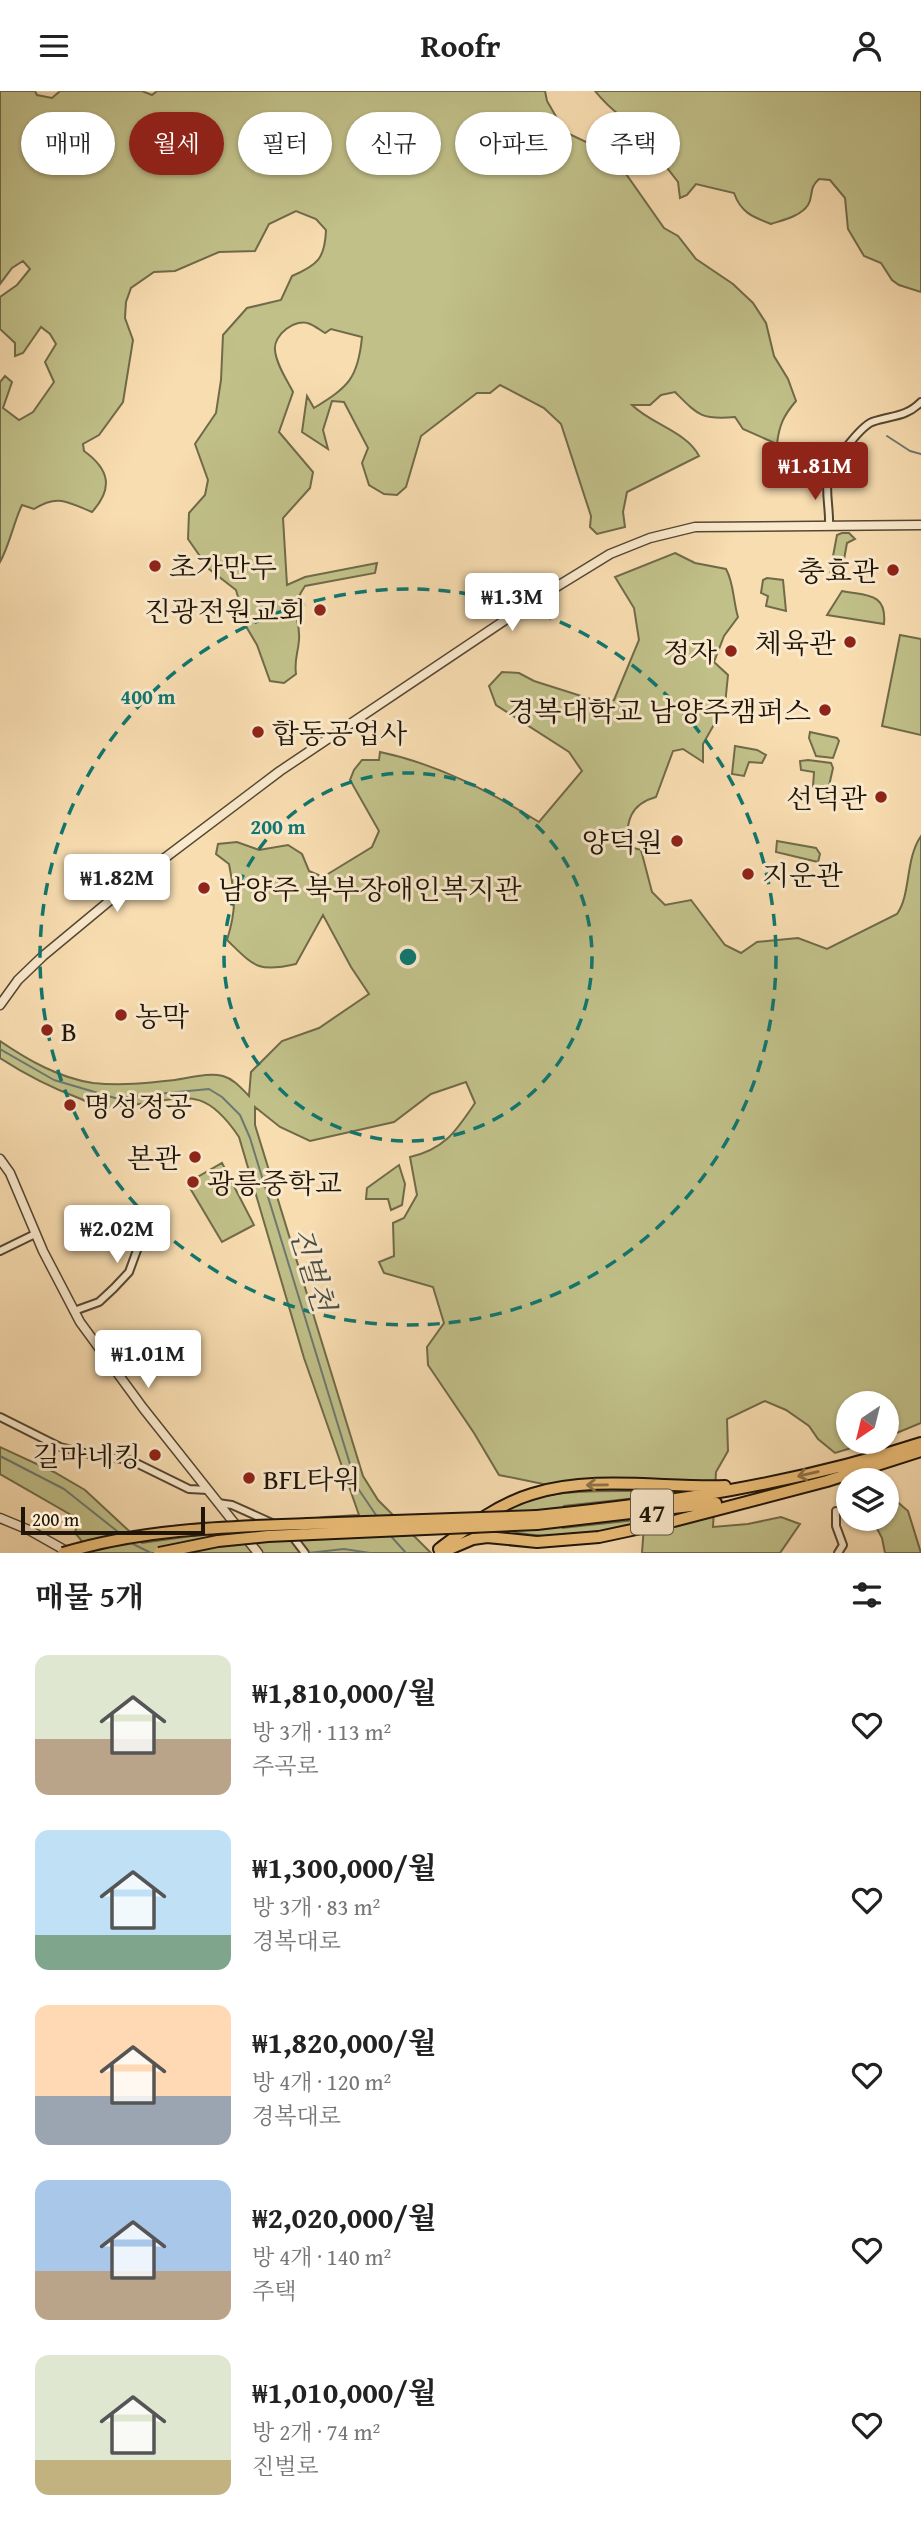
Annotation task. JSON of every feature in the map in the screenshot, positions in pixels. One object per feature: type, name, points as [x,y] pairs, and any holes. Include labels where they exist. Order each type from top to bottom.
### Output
[{"type":"highway","name":"47","points":[[765,1490],[921,1443]]},
{"type":"highway","name":"47","points":[[159,1553],[218,1541],[268,1536],[537,1520],[765,1490],[827,1481],[921,1451]]},
{"type":"highway","points":[[433,1553],[513,1501],[568,1486],[765,1490]]},
{"type":"highway","points":[[440,1553],[473,1539],[537,1542],[599,1537],[765,1490]]},
{"type":"highway","name":"47","points":[[63,1553],[89,1545],[162,1532],[221,1527],[537,1520]]},
{"type":"street","points":[[830,526],[828,479],[857,435],[867,425],[909,412],[921,401]]},
{"type":"street","points":[[0,1005],[18,980],[49,951],[125,888],[280,771],[535,600],[610,554],[650,538],[695,527],[921,525]]},
{"type":"street","points":[[0,1159],[74,1311],[97,1348],[258,1553]]},
{"type":"street","points":[[74,1311],[99,1302],[114,1288],[129,1272],[140,1242],[157,1224]]},
{"type":"street","points":[[0,1251],[35,1234]]},
{"type":"street","points":[[0,1417],[60,1447],[130,1460],[189,1489],[208,1490]]},
{"type":"street","points":[[217,1501],[276,1525],[289,1533],[305,1553]]},
{"type":"street","points":[[0,1518],[29,1530],[70,1553]]},
{"type":"street","points":[[838,1531],[843,1545],[838,1553]]},
{"type":"shaded area","points":[[0,91],[35,91],[37,95],[52,98],[60,91],[142,91],[152,95],[157,91],[545,91],[553,112],[455,112],[455,175],[572,175],[572,135],[586,142],[586,175],[627,175],[664,228],[678,236],[696,259],[733,284],[753,303],[766,323],[774,356],[788,379],[796,401],[783,421],[777,444],[743,429],[735,417],[715,418],[701,414],[675,392],[661,395],[650,405],[632,405],[678,434],[699,456],[627,492],[623,512],[625,527],[597,534],[590,527],[591,516],[561,424],[544,408],[500,385],[490,393],[477,393],[421,436],[406,487],[397,495],[384,494],[369,485],[362,463],[368,448],[344,402],[332,401],[323,430],[328,449],[302,432],[307,396],[314,408],[343,387],[358,363],[362,337],[331,329],[325,333],[304,322],[292,325],[282,333],[275,344],[277,361],[293,392],[279,432],[313,472],[310,488],[283,518],[287,585],[305,577],[377,563],[375,573],[305,586],[295,609],[299,631],[296,674],[284,683],[270,681],[257,645],[247,628],[236,590],[209,569],[188,539],[189,513],[205,495],[208,480],[195,444],[216,413],[223,335],[247,308],[281,300],[292,276],[314,264],[322,254],[326,230],[316,219],[296,211],[269,224],[255,251],[219,252],[175,271],[154,272],[131,288],[126,302],[125,318],[133,340],[123,402],[99,435],[83,444],[84,451],[99,465],[106,479],[104,495],[92,512],[63,501],[42,504],[34,509],[22,505],[0,562],[0,382],[5,376],[12,382],[3,408],[19,420],[33,412],[54,382],[45,362],[56,344],[50,334],[41,327],[23,353],[15,356],[15,343],[0,329],[0,297],[17,285],[30,269],[23,261],[12,268],[0,284]]},
{"type":"shaded area","points":[[595,91],[921,91],[921,292],[899,285],[892,280],[881,263],[864,256],[848,229],[845,198],[830,180],[819,179],[812,189],[808,205],[801,212],[771,224],[744,210],[734,193],[696,184],[687,195],[680,198],[678,182],[673,175],[680,175],[680,112],[616,112]]},
{"type":"shaded area","points":[[849,533],[855,539],[847,543],[841,576],[830,572],[837,535]]},
{"type":"shaded area","points":[[675,553],[695,563],[726,569],[731,580],[738,617],[724,636],[714,662],[728,675],[725,705],[703,744],[703,762],[683,749],[673,751],[656,797],[635,809],[627,829],[627,846],[641,850],[652,892],[665,905],[691,900],[725,945],[741,953],[757,942],[798,938],[827,949],[897,914],[904,897],[912,855],[921,836],[921,1423],[900,1432],[900,1391],[836,1391],[835,1453],[818,1439],[809,1426],[786,1410],[765,1401],[727,1419],[728,1451],[716,1472],[713,1527],[748,1524],[781,1517],[800,1524],[780,1553],[642,1553],[644,1525],[586,1534],[546,1536],[507,1530],[490,1523],[508,1509],[539,1497],[575,1492],[645,1491],[645,1487],[548,1485],[499,1475],[428,1365],[427,1347],[444,1323],[433,1287],[384,1273],[379,1262],[394,1256],[393,1223],[404,1218],[417,1195],[410,1157],[441,1144],[462,1122],[475,1103],[466,1082],[431,1094],[394,1122],[310,1141],[280,1127],[255,1107],[255,1125],[363,1476],[378,1500],[431,1553],[92,1553],[75,1533],[78,1519],[0,1474],[0,1447],[85,1490],[142,1543],[325,1517],[359,1515],[304,1358],[239,1137],[213,1107],[188,1098],[106,1107],[93,1105],[39,1081],[0,1058],[0,1041],[44,1067],[80,1081],[134,1084],[217,1075],[231,1079],[249,1096],[251,1072],[282,1041],[319,1028],[369,994],[323,915],[296,964],[273,968],[257,965],[227,940],[234,910],[234,894],[229,864],[216,854],[218,844],[237,842],[259,850],[288,845],[302,854],[309,871],[323,877],[372,847],[379,831],[350,780],[362,760],[379,760],[380,752],[442,771],[539,822],[582,771],[569,752],[496,705],[489,686],[502,672],[519,673],[534,681],[600,702],[614,700],[639,640],[634,608],[615,577]],"holes":[[[645,1497],[644,1519],[563,1528],[564,1506]]]},
{"type":"shaded area","points":[[763,580],[783,580],[786,611],[766,606],[768,596],[761,593]]},
{"type":"shaded area","points":[[842,591],[873,597],[882,606],[884,624],[827,615]]},
{"type":"shaded area","points":[[900,635],[921,639],[921,735],[882,726]]},
{"type":"shaded area","points":[[810,732],[837,738],[839,741],[833,758],[816,756],[809,738]]},
{"type":"shaded area","points":[[735,746],[757,750],[766,755],[762,763],[749,762],[744,776],[732,774]]},
{"type":"shaded area","points":[[800,761],[831,763],[833,768],[828,790],[813,787],[814,772],[801,770]]},
{"type":"shaded area","points":[[777,841],[816,848],[820,854],[818,862],[776,852]]},
{"type":"shaded area","points":[[222,1163],[254,1225],[222,1242],[187,1183]]},
{"type":"shaded area","points":[[399,1165],[405,1184],[402,1205],[391,1210],[388,1199],[366,1199],[367,1188]]},
{"type":"shaded area","points":[[899,1503],[908,1511],[921,1553],[885,1553],[878,1531],[899,1531]]},
{"type":"waterway","points":[[887,436],[910,451],[921,454]]},
{"type":"waterway","name":"진벌천","points":[[0,1049],[54,1080],[115,1098],[209,1089],[222,1097],[240,1115],[250,1138],[357,1487],[378,1518]]},
{"type":"waterway","points":[[0,1456],[64,1489],[122,1535]]},
{"type":"waterway","name":"진벌천","points":[[389,1534],[406,1553]]},
{"type":"waterway","points":[[131,1543],[151,1553]]},
{"type":"waterway","points":[[308,1553],[344,1549],[370,1553]]},
{"type":"place","name":"초가만두","points":[[155,566]]},
{"type":"place","name":"충효관","points":[[893,570]]},
{"type":"place","name":"진광전원교회","points":[[320,610]]},
{"type":"place","name":"체육관","points":[[850,642]]},
{"type":"place","name":"정자","points":[[731,651]]},
{"type":"place","name":"경복대학교 남양주캠퍼스","points":[[825,710]]},
{"type":"place","name":"합동공업사","points":[[258,732]]},
{"type":"place","name":"선덕관","points":[[881,797]]},
{"type":"place","name":"양덕원","points":[[677,841]]},
{"type":"place","name":"지운관","points":[[748,874]]},
{"type":"place","name":"남양주 북부장애인복지관","points":[[204,888]]},
{"type":"place","name":"농막","points":[[121,1015]]},
{"type":"place","name":"B","points":[[47,1030]]},
{"type":"place","name":"명성정공","points":[[70,1105]]},
{"type":"place","name":"본관","points":[[195,1157]]},
{"type":"place","name":"광릉중학교","points":[[193,1182]]},
{"type":"place","name":"길마네킹","points":[[155,1455]]},
{"type":"place","name":"BFL타워","points":[[249,1478]]}]
